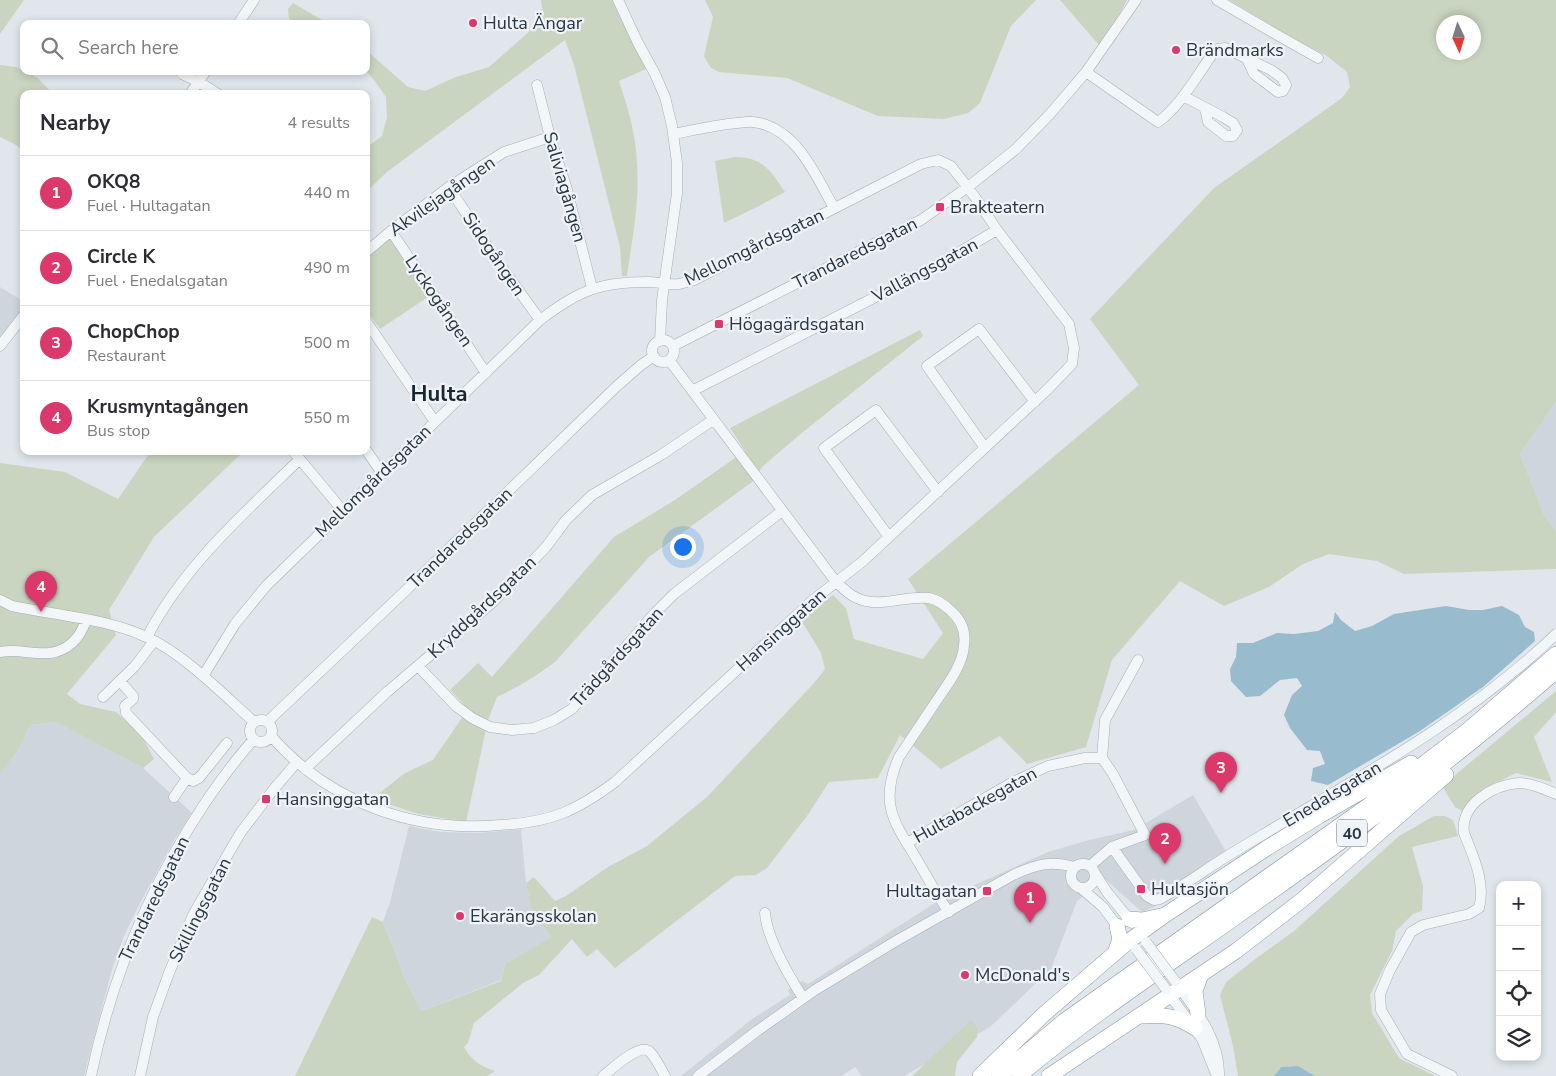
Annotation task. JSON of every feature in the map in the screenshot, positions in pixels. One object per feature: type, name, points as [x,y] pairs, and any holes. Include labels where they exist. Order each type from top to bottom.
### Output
[{"type":"highway","name":"40","points":[[999,1076],[1064,1021],[1376,800],[1468,730],[1556,654]]},
{"type":"highway","name":"40","points":[[1019,1076],[1073,1032],[1425,780],[1556,671]]},
{"type":"highway","points":[[1049,1076],[1140,1016],[1173,989],[1200,977],[1302,900],[1479,747],[1522,701]]},
{"type":"highway","points":[[980,1076],[1043,1015],[1115,953],[1138,941],[1165,915],[1297,829],[1468,730]]},
{"type":"highway","points":[[1115,953],[1123,922],[1165,915]]},
{"type":"highway","points":[[1140,1016],[1167,1016],[1196,1021],[1195,991],[1200,977]]},
{"type":"street","points":[[241,20],[254,0]]},
{"type":"street","points":[[618,0],[665,97],[677,164],[677,194],[662,300],[660,341]]},
{"type":"street","name":"Trandaredsgatan","points":[[673,346],[921,220],[968,187],[1027,139],[1056,108],[1086,72],[1136,0]]},
{"type":"street","points":[[1217,0],[1318,58]]},
{"type":"street","points":[[1086,72],[1158,122],[1165,118],[1183,96],[1218,48],[1226,48],[1246,59]]},
{"type":"street","points":[[184,75],[212,90]]},
{"type":"street","points":[[193,90],[203,75]]},
{"type":"street","name":"Saliviagången","points":[[537,85],[550,137],[566,186],[592,288]]},
{"type":"street","points":[[1183,96],[1205,108]]},
{"type":"street","points":[[673,134],[727,124],[752,122],[776,129],[793,142],[806,158],[834,208]]},
{"type":"street","name":"Akvilejagången","points":[[370,248],[391,230],[449,187],[504,152],[550,137]]},
{"type":"street","name":"Mellomgårdsgatan","points":[[203,676],[235,624],[266,586],[540,320],[572,297],[592,288],[621,283],[679,284],[694,280],[921,164],[931,161],[938,160],[951,166],[968,187]]},
{"type":"street","name":"Sidogången","points":[[449,187],[493,254],[540,320]]},
{"type":"street","name":"Hansinggatan","points":[[271,736],[301,766],[322,782],[374,809],[418,821],[449,826],[483,827],[525,823],[562,814],[590,800],[615,782],[813,600],[862,562],[1035,402],[1072,364],[1074,340],[1069,324],[997,230],[968,187]]},
{"type":"street","name":"Lyckogången","points":[[391,230],[486,373]]},
{"type":"street","name":"Vallängsgatan","points":[[692,391],[932,268],[997,230]]},
{"type":"street","points":[[0,346],[20,321]]},
{"type":"street","points":[[370,327],[435,422]]},
{"type":"street","points":[[985,448],[927,366],[979,329],[1035,402]]},
{"type":"street","points":[[660,341],[667,341],[673,346],[674,354],[669,360],[661,361],[654,356],[653,347],[660,341]]},
{"type":"street","name":"Trandaredsgatan","points":[[268,721],[617,386],[654,356]]},
{"type":"street","points":[[669,360],[836,582],[856,598],[869,602],[930,598],[943,604],[957,617],[965,633],[962,658],[899,757],[893,770],[890,787],[891,814],[899,832],[949,912]]},
{"type":"street","points":[[889,537],[824,448],[876,410],[938,492]]},
{"type":"street","name":"Kryddgårdsgatan","points":[[301,766],[500,594],[546,547],[566,520],[592,495],[662,455],[713,420]]},
{"type":"street","points":[[103,697],[135,666],[187,574],[296,455],[343,511]]},
{"type":"street","points":[[370,455],[382,472]]},
{"type":"street","name":"Trädgårdsgatan","points":[[418,666],[456,706],[472,718],[490,727],[512,730],[534,728],[554,720],[572,709],[653,615],[674,594],[782,511]]},
{"type":"street","points":[[0,600],[12,606],[120,627],[151,639],[175,654],[203,676],[254,722]]},
{"type":"street","points":[[0,652],[21,651],[53,654],[64,650],[78,636],[86,620]]},
{"type":"street","name":"Enedalsgatan","points":[[1112,847],[1147,896],[1154,900],[1160,899],[1222,859],[1377,768],[1441,727],[1486,694],[1556,634]]},
{"type":"street","points":[[1092,869],[1112,847],[1145,835],[1113,774],[1102,758],[1105,720],[1138,660]]},
{"type":"street","points":[[120,681],[133,696],[124,709],[126,713],[187,778],[193,781],[199,778],[227,743]]},
{"type":"street","points":[[260,719],[268,721],[272,728],[269,739],[263,742],[254,739],[250,731],[254,722],[260,719]]},
{"type":"street","name":"Trandaredsgatan","points":[[91,1076],[101,1033],[119,974],[130,942],[152,894],[188,830],[217,786],[254,739]]},
{"type":"street","name":"Hultabackegatan","points":[[907,843],[1013,782],[1048,766],[1085,758],[1102,758]]},
{"type":"street","name":"Skillingsgatan","points":[[140,1076],[153,1017],[193,915],[242,832],[273,790],[301,766]]},
{"type":"street","points":[[174,797],[187,778]]},
{"type":"street","points":[[1452,1076],[1407,1054],[1381,1010],[1380,994],[1390,970],[1411,932],[1423,925],[1469,914],[1479,908],[1479,875],[1464,833],[1464,819],[1468,812],[1483,796],[1501,786],[1520,783],[1539,787],[1556,794]]},
{"type":"street","points":[[698,1076],[757,1030],[803,998],[896,941],[1013,875],[1032,867],[1057,863],[1074,867],[1081,864],[1092,869],[1123,922],[1196,1021],[1213,1040],[1218,1059],[1217,1076]]},
{"type":"street","points":[[1074,867],[1070,875],[1076,887],[1082,889],[1123,922]]},
{"type":"street","points":[[1082,889],[1093,884],[1095,876],[1092,869]]},
{"type":"street","points":[[765,913],[766,927],[803,998]]},
{"type":"street","points":[[603,1076],[634,1052],[645,1050],[650,1051],[665,1076]]},
{"type":"shaded area","points":[[0,287],[20,300],[20,311],[0,337]]},
{"type":"shaded area","points":[[1556,402],[1556,531],[1544,515],[1520,454]]},
{"type":"shaded area","points":[[56,722],[143,768],[192,813],[173,842],[124,936],[112,969],[84,1076],[0,1076],[0,774],[19,749],[30,725]]},
{"type":"shaded area","points":[[1193,795],[1231,860],[1171,899],[1142,912],[1106,880],[1077,901],[1051,969],[990,1027],[904,1076],[862,1076],[855,1067],[841,1076],[681,1076],[752,1019],[790,995],[788,990],[802,981],[808,984],[935,903],[1048,852],[1134,830]]},
{"type":"shaded area","name":"Ekarängsskolan","points":[[409,826],[441,832],[479,833],[521,829],[526,883],[532,910],[551,937],[505,964],[501,980],[422,1011],[407,984],[383,922],[390,902]]},
{"type":"green space","points":[[0,0],[24,0],[0,34]]},
{"type":"green space","points":[[541,0],[624,0],[636,49],[646,69],[619,81],[633,132],[638,178],[635,220],[627,276],[622,276],[620,247],[574,65],[565,40],[387,172],[370,188],[370,145],[382,136],[387,117],[386,97],[370,75],[370,54],[408,87],[425,91],[456,77],[489,67],[530,31],[543,14]]},
{"type":"green space","points":[[705,0],[1036,0],[1011,26],[980,103],[968,113],[944,119],[878,116],[787,78],[719,72],[711,68],[704,56],[713,17]]},
{"type":"green space","points":[[1060,0],[1127,0],[1117,19],[1099,45]]},
{"type":"green space","points":[[1229,0],[1556,0],[1556,402],[1520,454],[1544,515],[1556,531],[1556,569],[1404,574],[1377,561],[1329,554],[1303,564],[1269,587],[1224,606],[1180,581],[1112,660],[1086,747],[1027,764],[1000,736],[941,769],[900,735],[878,778],[829,782],[807,816],[767,868],[756,875],[735,876],[615,968],[597,949],[587,957],[572,939],[539,975],[523,983],[474,1023],[468,1043],[464,1047],[477,1062],[495,1071],[487,1076],[295,1076],[372,917],[383,922],[407,984],[422,1011],[501,981],[505,964],[551,937],[532,910],[526,883],[534,877],[555,901],[566,896],[608,867],[647,846],[707,797],[825,669],[821,653],[801,620],[833,595],[846,608],[854,639],[923,659],[943,633],[908,579],[1139,385],[1090,319],[1214,188],[1342,98],[1350,87],[1347,72],[1327,56]]},
{"type":"green space","points":[[293,3],[322,20],[291,20],[289,19],[288,9]]},
{"type":"green space","points":[[0,65],[16,67],[20,69],[20,75],[32,75],[38,78],[49,90],[20,90],[20,148],[0,137]]},
{"type":"green space","points":[[735,157],[753,160],[765,167],[785,192],[724,223],[715,161]]},
{"type":"green space","points":[[391,236],[431,295],[380,329],[370,315],[370,253]]},
{"type":"green space","points":[[920,330],[923,336],[763,466],[752,482],[649,557],[556,661],[542,672],[497,697],[488,720],[466,822],[419,814],[372,799],[405,773],[433,760],[468,709],[450,690],[478,663],[492,677],[614,537],[675,500],[745,451],[730,428]]},
{"type":"green space","points":[[148,455],[240,455],[154,537],[109,610],[116,635],[67,694],[80,704],[116,712],[141,734],[154,759],[143,768],[56,722],[30,725],[19,749],[0,774],[0,463],[65,472],[118,499]]},
{"type":"green space","points":[[1556,691],[1556,712],[1534,737],[1552,782],[1516,773],[1486,788],[1462,811],[1455,807],[1442,786]]},
{"type":"green space","points":[[1434,816],[1445,816],[1453,820],[1458,836],[1412,847],[1423,886],[1422,911],[1413,914],[1396,931],[1392,951],[1370,995],[1372,1013],[1399,1058],[1435,1076],[1315,1076],[1297,1066],[1281,1067],[1274,1076],[1238,1076],[1233,1046],[1220,995],[1226,982],[1294,931],[1399,836]]},
{"type":"green space","points":[[971,1020],[978,1029],[977,1037],[957,1062],[955,1076],[912,1076]]},
{"type":"water","points":[[1446,606],[1469,610],[1483,610],[1502,606],[1519,615],[1525,627],[1534,632],[1535,641],[1483,687],[1420,731],[1328,785],[1311,781],[1313,768],[1325,764],[1320,751],[1307,750],[1290,728],[1284,715],[1292,695],[1302,686],[1297,678],[1280,680],[1260,696],[1246,697],[1231,681],[1230,669],[1236,657],[1237,643],[1253,643],[1277,633],[1294,634],[1318,631],[1333,623],[1335,612],[1341,620],[1355,631],[1372,626],[1394,614]]},
{"type":"water","points":[[1298,1066],[1315,1076],[1274,1076],[1281,1067]]},
{"type":"place","name":"Hulta Ängar","points":[[473,23]]},
{"type":"place","name":"Brändmarks","points":[[1176,50]]},
{"type":"place","name":"Brakteatern","points":[[940,207]]},
{"type":"place","name":"Högagärdsgatan","points":[[719,324]]},
{"type":"place","name":"Krusmyntagången","points":[[41,612]]},
{"type":"place","name":"ChopChop","points":[[1221,793]]},
{"type":"place","name":"Hansinggatan","points":[[266,799]]},
{"type":"place","name":"Circle K","points":[[1165,864]]},
{"type":"place","name":"Hultasjön","points":[[1141,889]]},
{"type":"place","name":"Hultagatan","points":[[987,891]]},
{"type":"place","name":"Ekarängsskolan","points":[[460,916]]},
{"type":"place","name":"OKQ8","points":[[1030,923]]},
{"type":"place","name":"McDonald's","points":[[965,975]]},
{"type":"district","name":"Hulta","points":[[439,393]]}]
